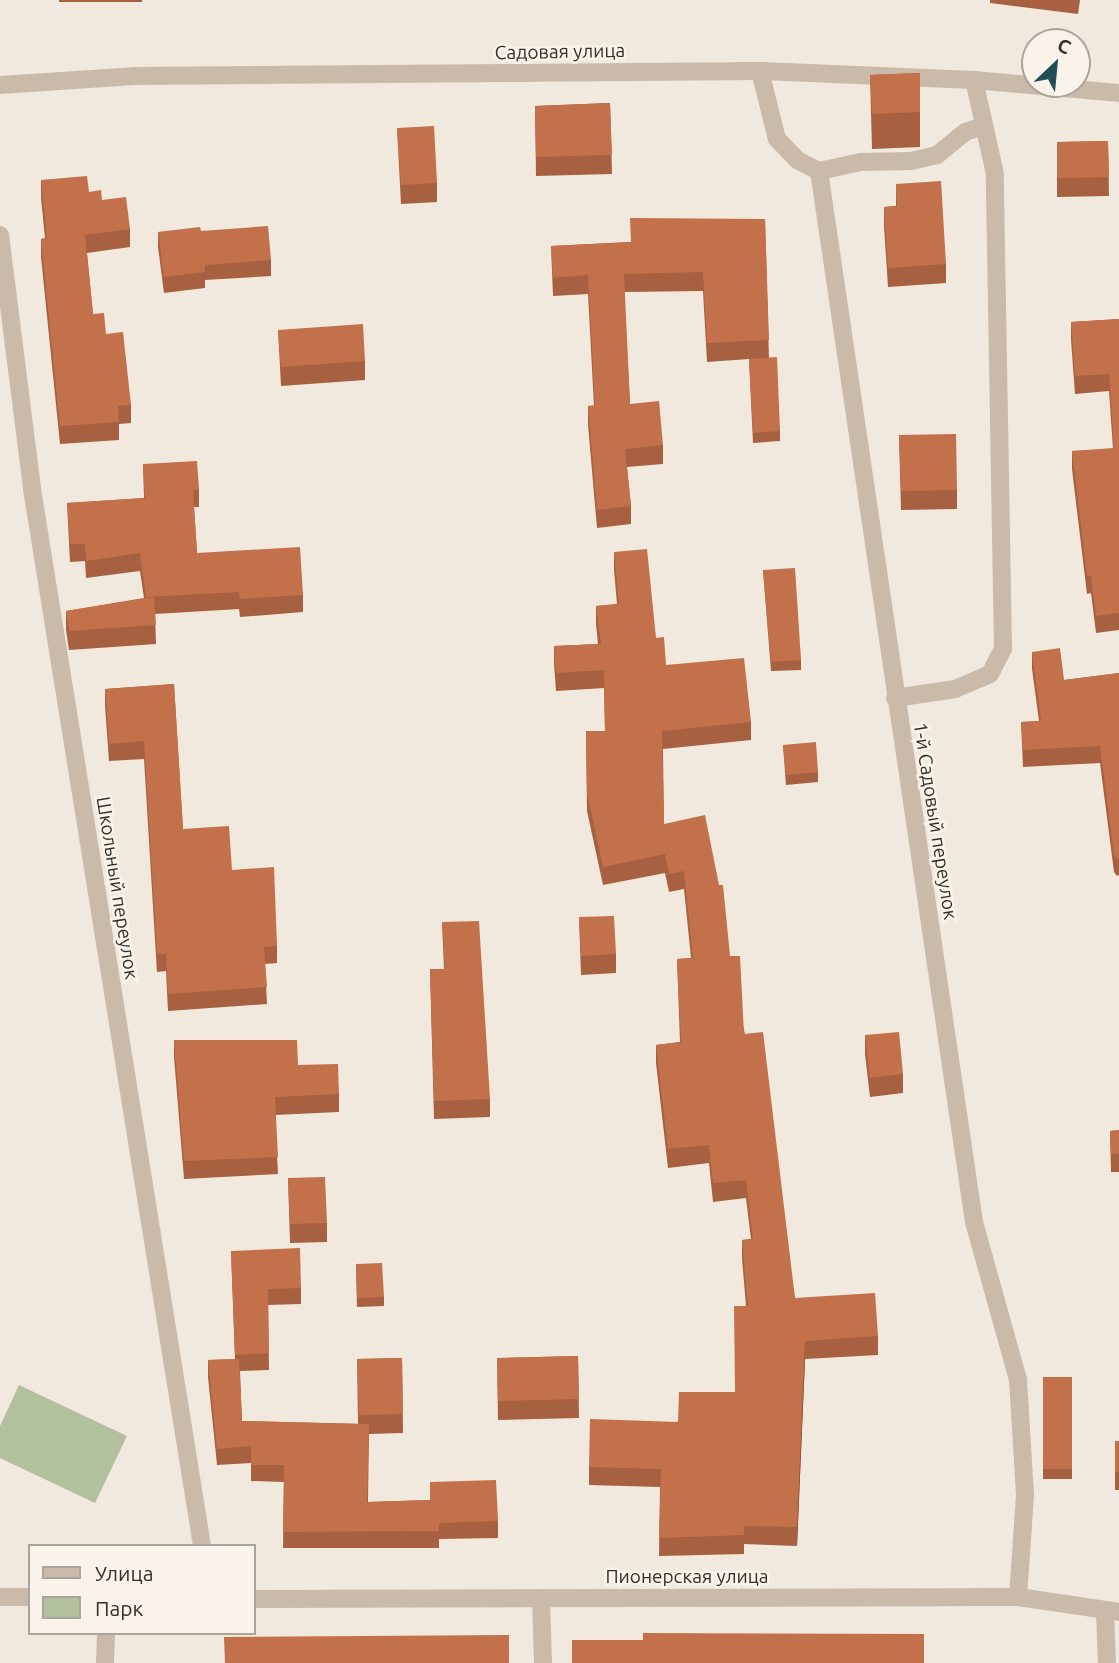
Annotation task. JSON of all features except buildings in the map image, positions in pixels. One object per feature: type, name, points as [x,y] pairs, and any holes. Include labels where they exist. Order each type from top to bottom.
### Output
[{"type":"street","name":"Садовая улица","points":[[0,85],[134,76],[760,71],[974,80],[1119,93]]},
{"type":"street","points":[[760,71],[777,139],[797,160],[819,171],[861,162],[911,161],[937,155],[965,132],[984,126]]},
{"type":"street","points":[[895,698],[955,689],[990,674],[1003,649],[995,174],[974,80]]},
{"type":"street","name":"1-й Садовый переулок","points":[[819,171],[974,1222],[1018,1380],[1025,1495],[1018,1597]]},
{"type":"street","name":"Школьный переулок","points":[[0,235],[34,502],[202,1544]]},
{"type":"street","points":[[0,1597],[28,1597]]},
{"type":"street","name":"Пионерская улица","points":[[256,1599],[1018,1597],[1112,1612]]},
{"type":"street","points":[[541,1598],[542,1663]]},
{"type":"street","points":[[1107,1663],[1112,1612]]},
{"type":"street","points":[[105,1663],[106,1635]]},
{"type":"green space","points":[[19,1385],[127,1436],[95,1503],[0,1458],[0,1426]]}]
